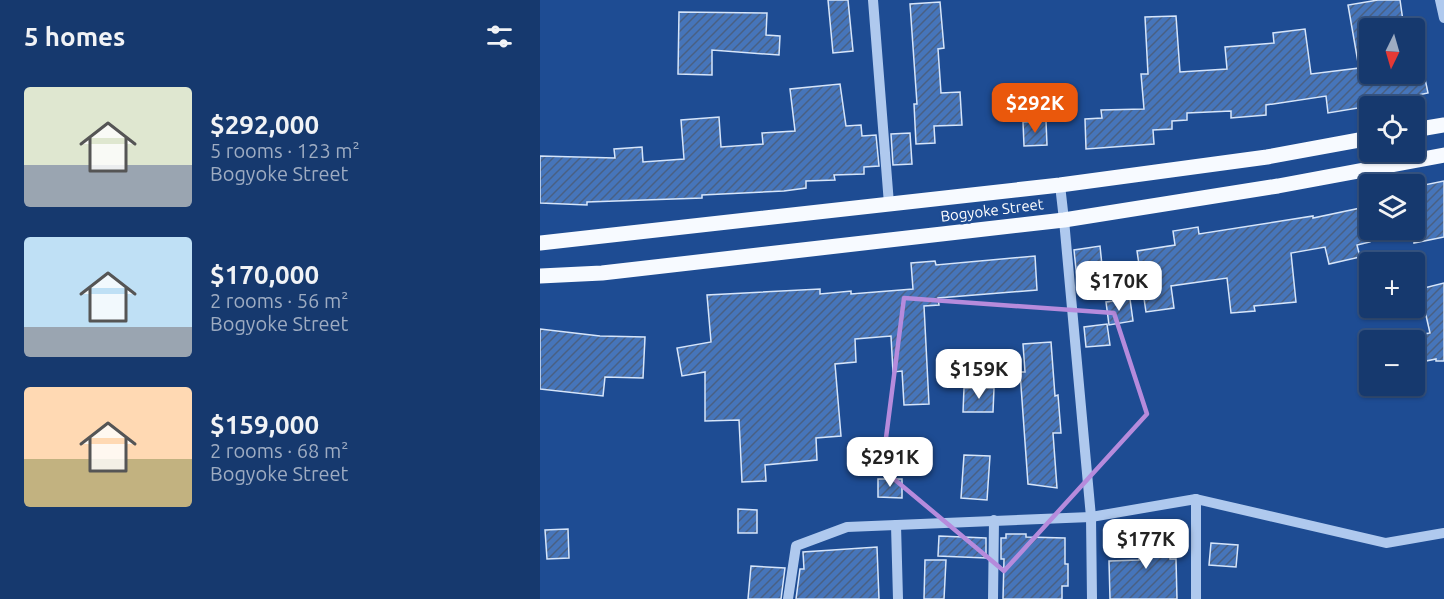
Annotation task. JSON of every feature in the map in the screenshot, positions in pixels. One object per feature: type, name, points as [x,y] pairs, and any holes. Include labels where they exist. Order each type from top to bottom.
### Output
[{"type":"main road","points":[[1425,128],[1444,125]]},
{"type":"main road","name":"Bogyoke Street","points":[[540,243],[1060,185],[1267,157],[1359,140]]},
{"type":"main road","name":"Bogyoke Street","points":[[540,276],[602,273],[1064,220],[1278,186],[1444,155]]},
{"type":"street","points":[[873,0],[889,204]]},
{"type":"street","points":[[1440,0],[1444,18]]},
{"type":"street","points":[[1060,185],[1091,517],[1092,599]]},
{"type":"street","points":[[1196,499],[1196,599]]},
{"type":"street","points":[[788,599],[796,546],[847,527],[1091,517],[1196,499],[1386,543],[1444,533]]},
{"type":"street","points":[[993,599],[994,520]]},
{"type":"street","points":[[896,525],[898,599]]},
{"type":"highlighted area","points":[[904,298],[1114,313],[1147,414],[1004,571],[882,469]]},
{"type":"building","points":[[828,0],[848,0],[853,51],[833,53]]},
{"type":"building","points":[[1378,0],[1400,0],[1403,18],[1359,18],[1359,68],[1348,5]]},
{"type":"building","points":[[940,2],[944,48],[938,49],[941,93],[960,92],[962,125],[934,126],[935,143],[916,144],[914,104],[917,104],[910,4]]},
{"type":"building","points":[[679,12],[767,13],[766,35],[780,36],[779,55],[712,50],[712,75],[678,74]]},
{"type":"building","points":[[1176,16],[1180,72],[1227,69],[1225,47],[1274,43],[1273,33],[1305,29],[1311,74],[1359,68],[1359,84],[1425,84],[1425,79],[1428,93],[1413,96],[1359,96],[1359,108],[1328,113],[1326,96],[1266,105],[1266,115],[1231,118],[1231,111],[1187,113],[1187,120],[1172,121],[1172,129],[1153,130],[1154,144],[1086,149],[1085,119],[1102,118],[1101,110],[1144,109],[1141,74],[1148,74],[1145,17]]},
{"type":"building","points":[[840,84],[846,126],[861,125],[862,136],[876,135],[879,166],[864,167],[864,174],[834,175],[835,180],[806,181],[806,188],[784,191],[702,195],[702,198],[587,202],[587,205],[540,203],[540,156],[615,158],[614,149],[642,147],[643,162],[684,159],[681,120],[719,117],[721,147],[763,144],[762,133],[795,131],[790,89]]},
{"type":"building","points":[[1046,121],[1047,145],[1024,146],[1023,122]]},
{"type":"building","points":[[910,133],[912,164],[893,165],[891,134]]},
{"type":"building","points":[[1444,181],[1444,237],[1414,243],[1414,240],[1425,240],[1425,185]]},
{"type":"building","points":[[1359,208],[1359,240],[1370,240],[1370,242],[1357,245],[1359,257],[1329,264],[1325,247],[1291,253],[1296,302],[1254,306],[1255,311],[1231,313],[1227,278],[1171,286],[1174,308],[1146,312],[1137,251],[1175,245],[1173,231],[1198,227],[1199,234],[1313,216],[1313,218]]},
{"type":"building","points":[[1100,246],[1103,275],[1077,279],[1074,250]]},
{"type":"building","points":[[1035,256],[1037,290],[938,298],[939,305],[924,306],[929,404],[904,405],[902,371],[893,372],[891,336],[855,339],[856,362],[835,364],[841,436],[816,438],[817,460],[765,465],[766,481],[742,482],[739,420],[705,421],[705,372],[682,376],[677,348],[711,342],[707,295],[820,289],[820,294],[851,291],[851,294],[913,289],[911,263],[935,261],[936,265]]},
{"type":"building","points":[[1444,283],[1444,361],[1436,361],[1436,359],[1425,361],[1425,334],[1430,333],[1425,311],[1425,288]]},
{"type":"building","points":[[1130,299],[1133,321],[1109,325],[1106,302]]},
{"type":"building","points":[[1107,324],[1110,345],[1086,347],[1084,327]]},
{"type":"building","points":[[540,329],[600,336],[645,337],[643,378],[605,377],[603,396],[540,389]]},
{"type":"building","points":[[1051,342],[1055,396],[1058,395],[1061,433],[1053,433],[1057,488],[1028,484],[1020,372],[1025,372],[1023,344]]},
{"type":"building","points":[[964,388],[994,388],[993,412],[963,412]]},
{"type":"building","points":[[964,455],[990,456],[987,500],[961,498]]},
{"type":"building","points":[[878,479],[902,479],[902,498],[878,497]]},
{"type":"building","points":[[738,509],[757,510],[757,533],[738,533]]},
{"type":"building","points":[[1138,528],[1169,528],[1170,559],[1176,559],[1177,599],[1110,599],[1109,561],[1139,560]]},
{"type":"building","points":[[568,529],[569,558],[547,559],[545,530]]},
{"type":"building","points":[[1006,534],[1065,538],[1068,586],[1062,586],[1062,599],[1003,599],[1004,559],[1001,559],[1001,538],[1006,538]]},
{"type":"building","points":[[939,536],[986,538],[986,558],[938,556]]},
{"type":"building","points":[[1211,543],[1238,545],[1236,567],[1209,565]]},
{"type":"building","points":[[877,547],[879,599],[796,599],[800,569],[804,569],[803,552]]},
{"type":"building","points":[[925,560],[946,560],[944,599],[924,599]]},
{"type":"building","points":[[751,566],[785,568],[781,599],[748,599]]}]
